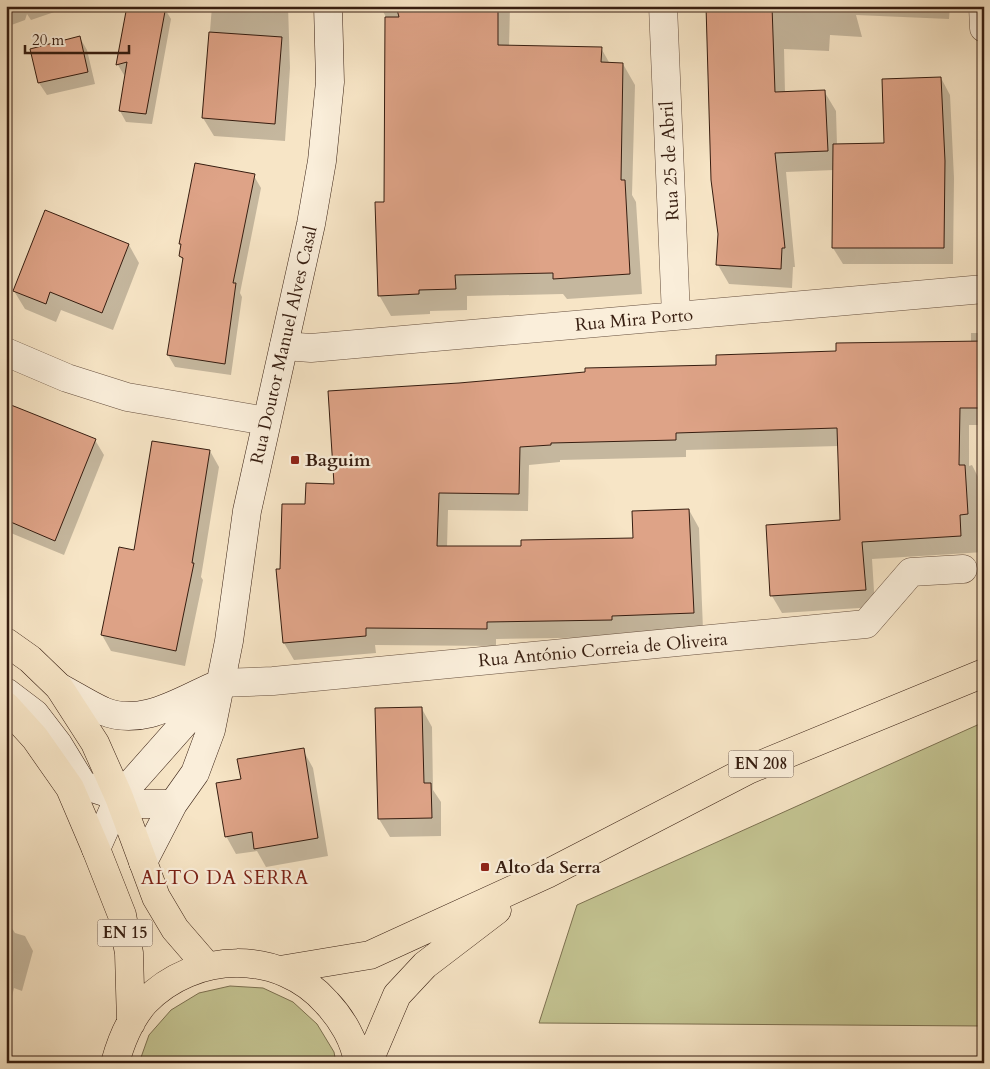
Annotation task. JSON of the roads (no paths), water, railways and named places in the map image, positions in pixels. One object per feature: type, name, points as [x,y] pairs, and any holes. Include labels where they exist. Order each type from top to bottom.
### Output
[{"type":"main road","name":"EN 15","points":[[6,642],[30,659],[59,687],[94,743],[119,797],[156,896],[175,929],[207,966]]},
{"type":"main road","name":"EN 208","points":[[280,970],[370,955],[547,874],[748,770],[984,673]]},
{"type":"main road","name":"EN 15","points":[[6,706],[35,738],[70,788],[96,849],[122,916],[129,954],[131,1023]]},
{"type":"main road","name":"EN 208","points":[[368,1063],[397,995],[424,965],[547,874]]},
{"type":"main road","points":[[115,1063],[120,1044],[131,1023],[145,1003],[163,987],[184,974],[207,966],[231,963],[256,964],[280,970],[301,981],[320,995],[337,1013],[348,1034],[358,1063]]},
{"type":"street","name":"Rua Doutor Manuel Alves Casal","points":[[143,862],[173,804],[194,773],[211,730],[229,641],[247,511],[311,224],[322,161],[330,82],[328,6]]},
{"type":"street","name":"Rua 25 de Abril","points":[[663,6],[676,316]]},
{"type":"street","points":[[983,6],[984,28]]},
{"type":"street","name":"Rua Mira Porto","points":[[284,346],[311,348],[984,289]]},
{"type":"street","points":[[6,352],[67,378],[127,397],[266,421]]},
{"type":"street","name":"Rua António Correia de Oliveira","points":[[220,683],[283,680],[866,624],[911,572],[963,569]]},
{"type":"street","name":"Rua Doutor Manuel Alves Casal","points":[[96,849],[119,797],[220,683]]},
{"type":"street","points":[[59,687],[105,712],[128,717],[154,714],[220,683]]},
{"type":"street","points":[[6,692],[35,714],[58,744],[83,785],[141,804],[173,804]]},
{"type":"place","name":"Baguim","points":[[295,460]]},
{"type":"place","name":"Alto da Serra","points":[[485,867]]},
{"type":"district","name":"ALTO DA SERRA","points":[[225,878]]}]
